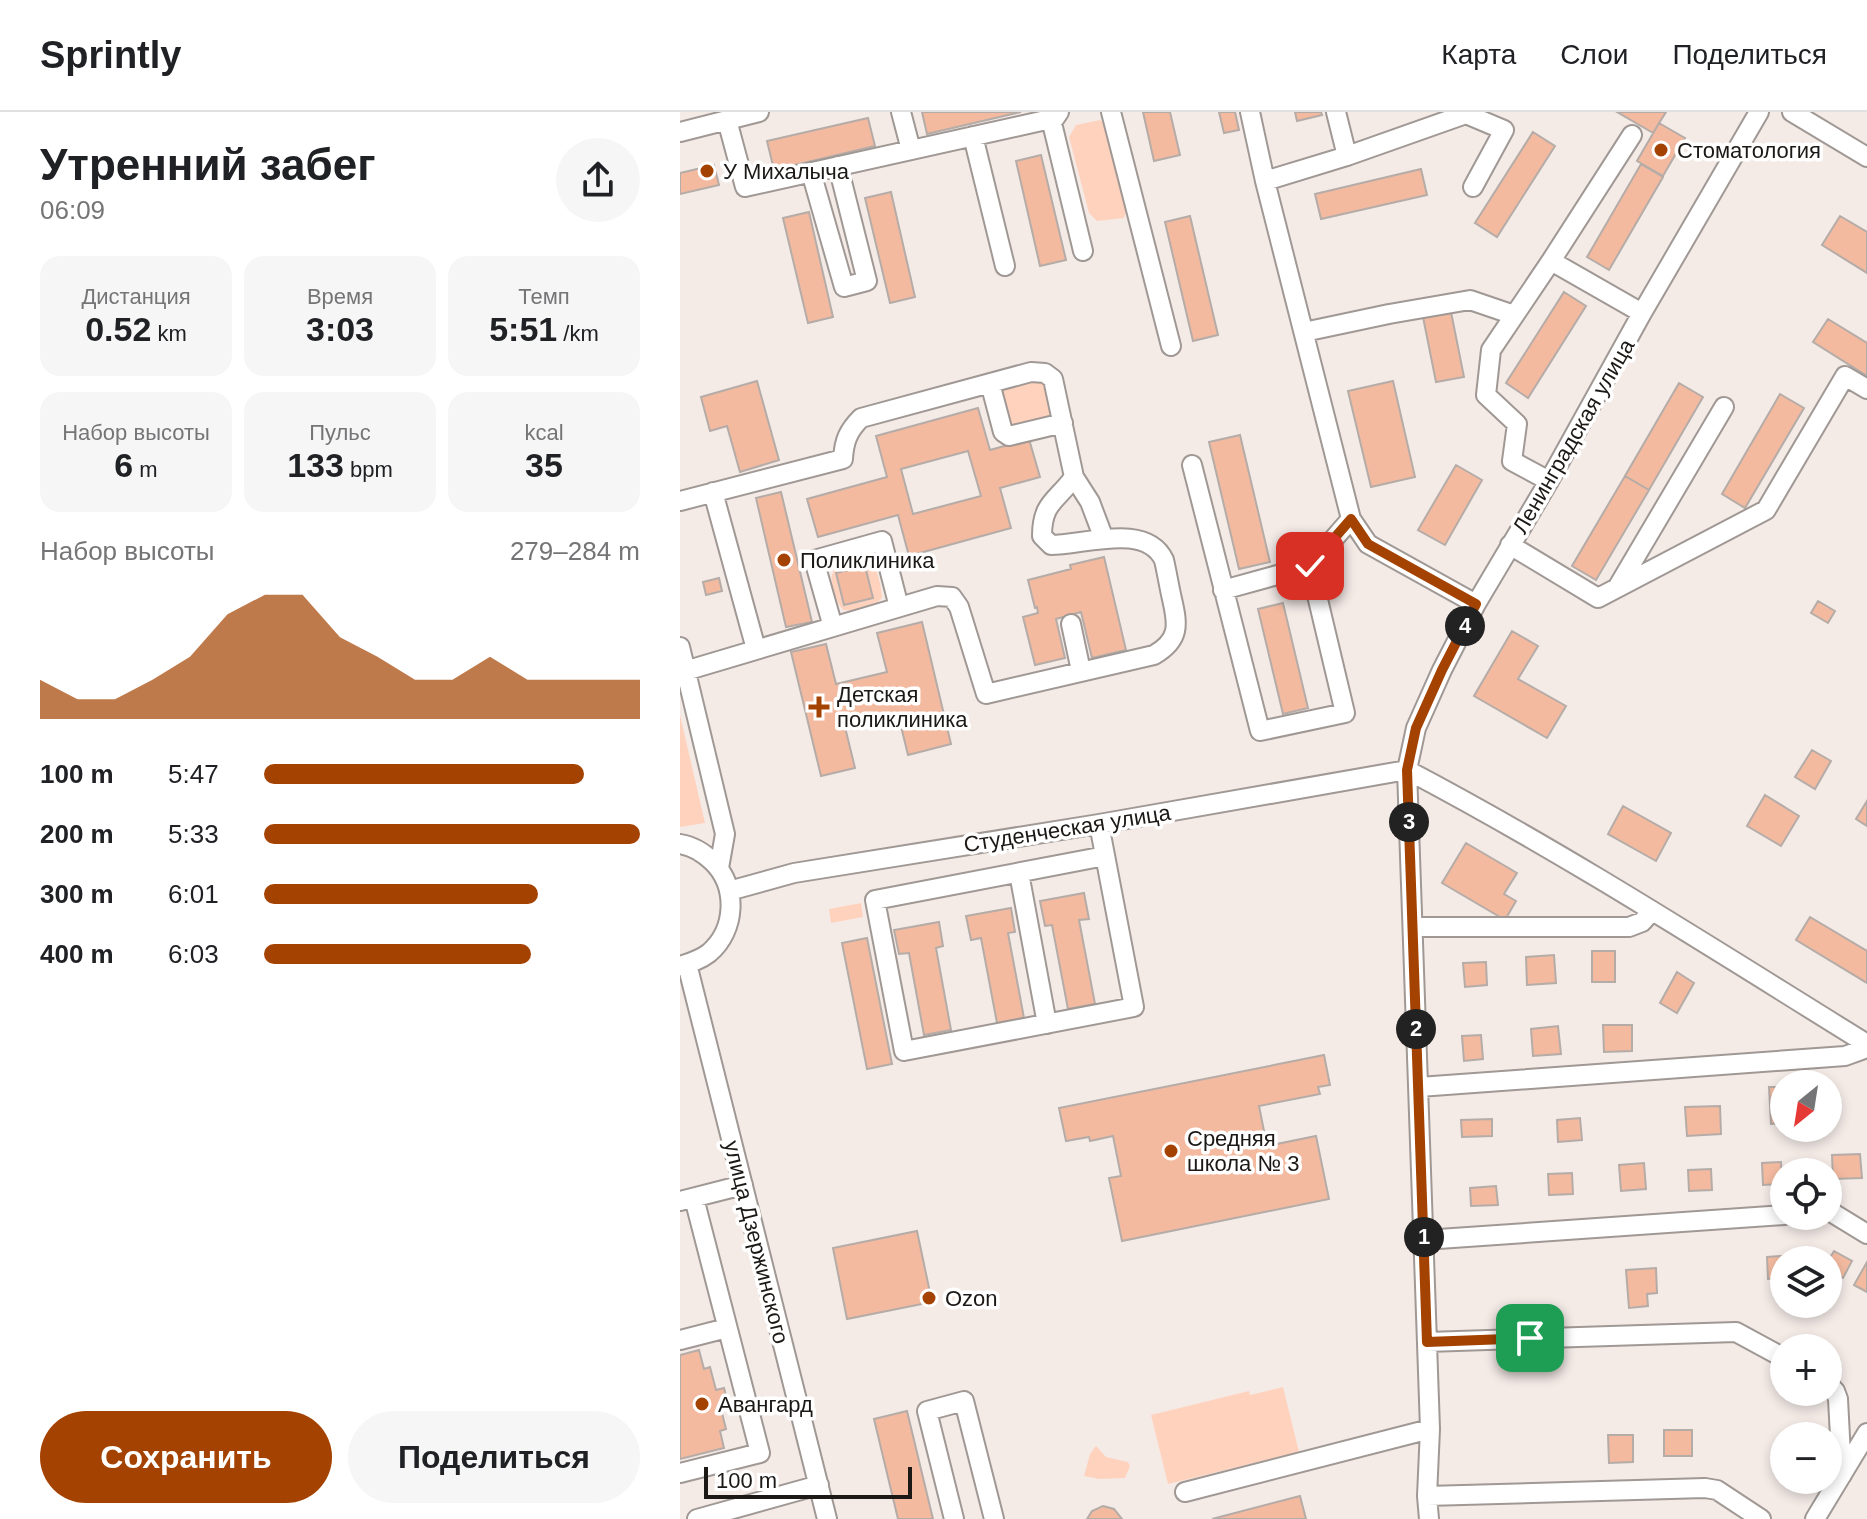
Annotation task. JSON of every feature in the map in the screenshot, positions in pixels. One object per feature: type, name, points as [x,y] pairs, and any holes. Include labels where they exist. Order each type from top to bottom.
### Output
[{"type":"street","points":[[680,132],[759,112]]},
{"type":"street","points":[[901,112],[911,150]]},
{"type":"street","points":[[1111,112],[1171,346]]},
{"type":"street","points":[[1250,112],[1351,519],[1368,544],[1476,604]]},
{"type":"street","points":[[1336,112],[1347,156]]},
{"type":"street","name":"Ленинградская улица","points":[[1429,1519],[1430,1429],[1407,770],[1416,728],[1476,604],[1759,112]]},
{"type":"street","points":[[1792,112],[1867,157]]},
{"type":"street","points":[[1265,181],[1466,114],[1504,130],[1473,187]]},
{"type":"street","points":[[727,120],[745,187],[1055,115],[1083,251]]},
{"type":"street","points":[[1549,481],[1512,461],[1517,424],[1486,395],[1491,350],[1632,135]]},
{"type":"street","points":[[973,136],[1005,266]]},
{"type":"street","points":[[811,172],[844,287],[867,281],[838,166]]},
{"type":"street","points":[[1551,261],[1642,313]]},
{"type":"street","points":[[1304,332],[1470,300],[1514,315]]},
{"type":"street","points":[[680,501],[843,459],[849,431],[861,418],[1031,372],[1045,373],[1053,379],[1074,477],[1090,502],[1104,539]]},
{"type":"street","points":[[1510,545],[1598,598],[1766,510],[1845,376],[1867,389]]},
{"type":"street","points":[[990,383],[1003,432],[1009,436],[1063,423]]},
{"type":"street","points":[[1617,588],[1724,407]]},
{"type":"street","points":[[1192,465],[1260,731],[1345,713],[1310,566]]},
{"type":"street","points":[[685,671],[937,596],[952,597],[959,607],[986,694],[1154,655],[1167,647],[1178,623],[1159,550],[1140,540],[1104,539],[1051,545],[1042,536],[1045,510],[1074,477]]},
{"type":"street","points":[[713,492],[756,649]]},
{"type":"street","points":[[1223,590],[1310,566],[1351,519]]},
{"type":"street","points":[[833,627],[814,560],[882,541],[899,607]]},
{"type":"street","points":[[1071,624],[1081,671]]},
{"type":"street","points":[[680,647],[725,834],[719,868]]},
{"type":"street","points":[[1407,770],[1478,808],[1652,911],[1867,1046]]},
{"type":"street","name":"Студенческая улица","points":[[729,891],[794,873],[1407,770]]},
{"type":"street","points":[[1099,824],[1134,1007],[904,1051],[875,900],[1105,856]]},
{"type":"street","points":[[680,844],[704,854],[719,868],[731,901],[730,915],[720,941],[699,960],[683,965]]},
{"type":"street","points":[[1019,873],[1047,1024]]},
{"type":"street","points":[[1413,927],[1629,927],[1642,922],[1652,911]]},
{"type":"street","name":"улица Дзержинского","points":[[683,965],[743,1185],[827,1519]]},
{"type":"street","points":[[1419,1087],[1845,1056],[1867,1046]]},
{"type":"street","points":[[680,1473],[760,1453],[727,1328],[687,1199],[743,1185]]},
{"type":"street","points":[[1424,1240],[1770,1216]]},
{"type":"street","points":[[1842,1219],[1867,1234]]},
{"type":"street","points":[[680,1340],[727,1328]]},
{"type":"street","points":[[1427,1342],[1736,1332],[1770,1350]]},
{"type":"street","points":[[954,1519],[927,1411],[964,1401],[994,1519]]},
{"type":"street","points":[[1185,1492],[1430,1429]]},
{"type":"street","points":[[1842,1475],[1867,1433]]},
{"type":"street","points":[[697,1519],[819,1485]]},
{"type":"street","points":[[1427,1496],[1705,1488],[1717,1490],[1761,1519]]},
{"type":"street","points":[[1815,1519],[1830,1494]]},
{"type":"shaded area","points":[[1100,120],[1109,128],[1128,206],[1124,218],[1097,221],[1089,213],[1069,137],[1076,125]]},
{"type":"shaded area","points":[[1039,378],[1045,383],[1052,416],[1048,422],[1013,429],[1001,393],[1005,386]]},
{"type":"shaded area","points":[[868,559],[877,572],[882,598],[864,608],[843,610],[833,589],[833,572],[841,564]]},
{"type":"shaded area","points":[[680,715],[705,823],[680,827]]},
{"type":"shaded area","points":[[861,903],[863,917],[831,923],[829,909]]},
{"type":"shaded area","points":[[1283,1387],[1299,1452],[1168,1484],[1151,1415],[1249,1391],[1250,1395]]},
{"type":"shaded area","points":[[1096,1446],[1106,1457],[1128,1462],[1130,1466],[1125,1478],[1084,1476],[1090,1454]]},
{"type":"building","points":[[922,112],[1021,112],[927,134]]},
{"type":"building","points":[[1143,112],[1170,112],[1180,155],[1154,161]]},
{"type":"building","points":[[1219,112],[1235,112],[1239,130],[1224,133]]},
{"type":"building","points":[[1295,112],[1321,112],[1322,115],[1297,121]]},
{"type":"building","points":[[1617,112],[1666,112],[1653,133]]},
{"type":"building","points":[[868,118],[875,146],[774,170],[767,141]]},
{"type":"building","name":"Стоматология","points":[[1659,123],[1685,138],[1663,176],[1637,161]]},
{"type":"building","points":[[1533,132],[1555,146],[1497,237],[1475,223]]},
{"type":"building","points":[[1041,155],[1066,260],[1040,266],[1016,161]]},
{"type":"building","points":[[1641,164],[1663,177],[1609,270],[1587,257]]},
{"type":"building","points":[[714,165],[719,185],[680,194],[680,173]]},
{"type":"building","points":[[1421,169],[1427,195],[1321,219],[1315,194]]},
{"type":"building","points":[[891,192],[915,297],[890,303],[865,198]]},
{"type":"building","points":[[809,212],[833,317],[808,323],[783,218]]},
{"type":"building","points":[[1190,216],[1218,335],[1193,341],[1165,222]]},
{"type":"building","points":[[1840,216],[1867,232],[1867,273],[1822,245]]},
{"type":"building","points":[[1564,292],[1586,306],[1528,398],[1506,383]]},
{"type":"building","points":[[1451,312],[1464,377],[1436,382],[1423,317]]},
{"type":"building","points":[[1828,319],[1867,343],[1867,376],[1813,342]]},
{"type":"building","points":[[757,381],[779,460],[740,472],[727,426],[710,431],[701,397]]},
{"type":"building","points":[[1393,381],[1415,477],[1371,487],[1348,391]]},
{"type":"building","points":[[1679,383],[1703,397],[1649,490],[1625,476]]},
{"type":"building","points":[[1780,394],[1804,408],[1745,508],[1722,494]]},
{"type":"building","points":[[978,408],[990,450],[1029,439],[1040,477],[1000,488],[1011,528],[909,556],[898,515],[818,537],[807,499],[887,477],[876,436]],"holes":[[[968,451],[981,496],[913,514],[901,469]]]},
{"type":"building","points":[[1240,435],[1270,562],[1239,569],[1209,442]]},
{"type":"building","points":[[1456,465],[1482,480],[1445,545],[1418,530]]},
{"type":"building","points":[[1625,476],[1649,490],[1596,580],[1572,566]]},
{"type":"building","name":"Поликлиника","points":[[781,492],[812,622],[786,627],[756,498]]},
{"type":"building","points":[[1104,557],[1126,650],[1092,658],[1081,612],[1056,619],[1065,658],[1035,665],[1023,617],[1038,613],[1028,580]]},
{"type":"building","points":[[865,566],[873,598],[844,605],[836,573]]},
{"type":"building","points":[[719,578],[722,591],[706,595],[703,582]]},
{"type":"building","points":[[1818,601],[1835,611],[1828,623],[1811,613]]},
{"type":"building","points":[[1283,603],[1308,708],[1283,714],[1258,609]]},
{"type":"building","points":[[922,622],[951,744],[908,755],[898,714],[845,727],[855,768],[821,776],[791,652],[826,644],[836,684],[887,672],[877,633]]},
{"type":"building","points":[[1512,631],[1538,646],[1518,679],[1566,706],[1547,738],[1474,696]]},
{"type":"building","points":[[1812,750],[1831,761],[1815,789],[1795,777]]},
{"type":"building","points":[[1765,795],[1799,816],[1781,846],[1747,826]]},
{"type":"building","points":[[1867,801],[1867,826],[1856,819]]},
{"type":"building","points":[[1623,806],[1671,833],[1656,861],[1608,834]]},
{"type":"building","points":[[1466,843],[1517,873],[1504,894],[1516,901],[1505,920],[1442,883]]},
{"type":"building","points":[[1084,893],[1089,919],[1079,920],[1095,1004],[1068,1009],[1052,925],[1045,926],[1040,901]]},
{"type":"building","points":[[1011,908],[1015,932],[1008,933],[1024,1018],[997,1023],[981,938],[971,940],[966,916]]},
{"type":"building","points":[[1810,917],[1867,951],[1867,983],[1796,940]]},
{"type":"building","points":[[939,922],[943,946],[936,948],[951,1030],[924,1035],[909,953],[899,954],[894,930]]},
{"type":"building","points":[[867,938],[892,1064],[867,1069],[842,943]]},
{"type":"building","points":[[1592,951],[1615,951],[1615,982],[1592,982]]},
{"type":"building","points":[[1554,955],[1556,983],[1527,985],[1526,957]]},
{"type":"building","points":[[1486,962],[1487,985],[1465,987],[1463,963]]},
{"type":"building","points":[[1677,972],[1694,983],[1677,1013],[1660,1003]]},
{"type":"building","points":[[1603,1025],[1632,1025],[1632,1051],[1604,1052]]},
{"type":"building","points":[[1558,1026],[1561,1054],[1533,1056],[1531,1029]]},
{"type":"building","points":[[1481,1035],[1483,1059],[1464,1061],[1462,1036]]},
{"type":"building","points":[[1324,1055],[1330,1085],[1318,1087],[1320,1094],[1259,1106],[1267,1146],[1316,1136],[1329,1199],[1122,1241],[1109,1178],[1121,1176],[1113,1136],[1090,1141],[1089,1137],[1066,1141],[1059,1108]]},
{"type":"building","points":[[1720,1106],[1721,1134],[1687,1136],[1685,1107]]},
{"type":"building","points":[[1580,1118],[1582,1140],[1558,1142],[1557,1120]]},
{"type":"building","points":[[1492,1119],[1492,1136],[1462,1137],[1461,1120]]},
{"type":"building","points":[[1860,1154],[1862,1178],[1842,1179],[1842,1158],[1832,1158],[1832,1155]]},
{"type":"building","points":[[1644,1163],[1646,1189],[1621,1191],[1619,1165]]},
{"type":"building","points":[[1762,1163],[1770,1163],[1770,1185],[1763,1185]]},
{"type":"building","points":[[1711,1169],[1712,1190],[1689,1191],[1688,1170]]},
{"type":"building","points":[[1572,1173],[1573,1194],[1549,1195],[1548,1174]]},
{"type":"building","points":[[1496,1186],[1498,1205],[1471,1206],[1470,1188]]},
{"type":"building","points":[[917,1231],[932,1302],[847,1319],[833,1248]]},
{"type":"building","points":[[1842,1255],[1852,1261],[1842,1277]]},
{"type":"building","points":[[1767,1257],[1770,1257],[1770,1279],[1768,1279]]},
{"type":"building","points":[[1867,1262],[1867,1292],[1854,1285]]},
{"type":"building","points":[[1656,1268],[1657,1293],[1647,1294],[1648,1306],[1629,1308],[1626,1270]]},
{"type":"building","name":"Авангард","points":[[699,1350],[704,1369],[710,1367],[716,1390],[724,1388],[728,1403],[720,1405],[726,1429],[720,1431],[724,1448],[680,1459],[680,1355]]},
{"type":"building","points":[[907,1411],[933,1519],[898,1519],[874,1419]]},
{"type":"building","points":[[1664,1430],[1692,1430],[1692,1456],[1664,1456]]},
{"type":"building","points":[[1608,1435],[1633,1435],[1633,1462],[1609,1463]]},
{"type":"building","points":[[1300,1496],[1306,1519],[1212,1519]]},
{"type":"building","points":[[1103,1506],[1114,1509],[1122,1519],[1087,1519],[1092,1511]]},
{"type":"place","name":"Стоматология","points":[[1661,150]]},
{"type":"place","name":"У Михалыча","points":[[707,171]]},
{"type":"place","name":"Поликлиника","points":[[784,560]]},
{"type":"place","name":"Детская поликлиника","points":[[819,707]]},
{"type":"place","name":"Средняя школа № 3","points":[[1171,1151]]},
{"type":"place","name":"Ozon","points":[[929,1298]]},
{"type":"place","name":"Авангард","points":[[702,1404]]},
{"type":"route","points":[[1310,566],[1351,519],[1368,544],[1476,604],[1416,728],[1407,770],[1427,1342],[1530,1338]]}]
